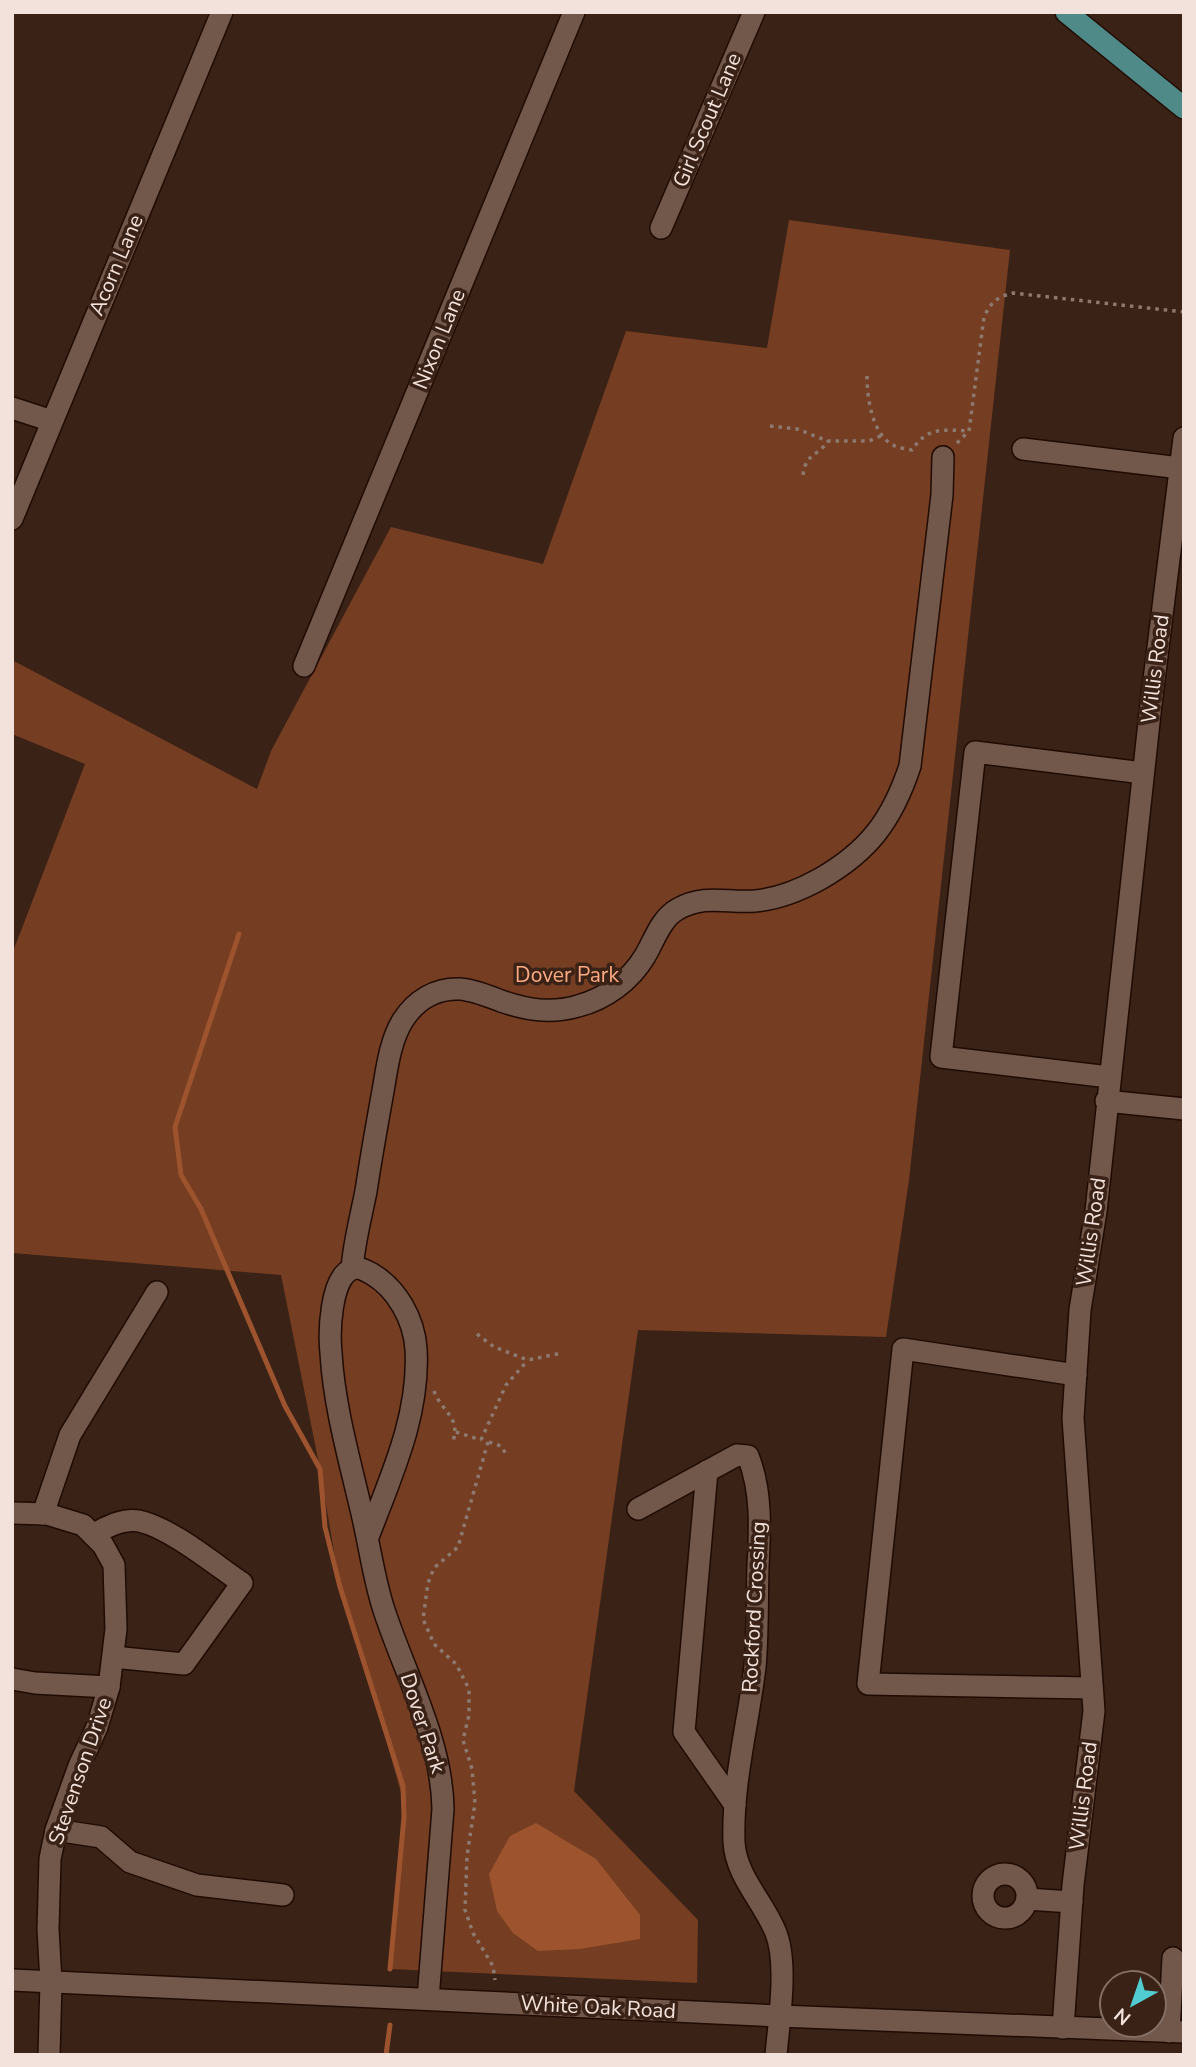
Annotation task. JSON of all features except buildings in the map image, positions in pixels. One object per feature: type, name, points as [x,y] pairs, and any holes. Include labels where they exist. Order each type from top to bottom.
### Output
[{"type":"main road","points":[[1066,12],[1184,108]]},
{"type":"street","name":"Acorn Lane","points":[[12,519],[222,12]]},
{"type":"street","name":"Nixon Lane","points":[[304,666],[574,12]]},
{"type":"street","name":"Girl Scout Lane","points":[[661,229],[754,12]]},
{"type":"street","points":[[12,408],[52,421]]},
{"type":"street","name":"Willis Road","points":[[1063,2028],[1072,1902],[1094,1711],[1073,1418],[1080,1310],[1096,1212],[1143,773],[1184,438]]},
{"type":"street","points":[[1023,449],[1180,468]]},
{"type":"street","points":[[368,1537],[407,1433],[417,1364],[410,1323],[397,1296],[376,1276],[359,1268],[352,1269],[355,1238],[396,1034],[415,1005],[428,995],[445,990],[461,989],[534,1011],[579,1006],[606,994],[626,980],[643,959],[664,922],[675,910],[715,898],[757,901],[777,897],[803,888],[861,852],[876,834],[904,784],[910,766],[942,495],[943,457]]},
{"type":"street","points":[[1109,1077],[941,1057],[975,752],[1143,773]]},
{"type":"street","points":[[1106,1101],[1184,1109]]},
{"type":"street","name":"Dover Park","points":[[352,1269],[340,1283],[330,1322],[336,1393],[376,1583],[436,1756],[443,1788],[428,1999]]},
{"type":"street","points":[[43,1514],[70,1435],[157,1292]]},
{"type":"street","points":[[1076,1375],[903,1349],[868,1684],[1092,1688]]},
{"type":"street","name":"Rockford Crossing","points":[[638,1508],[737,1455],[748,1456],[756,1475],[760,1518],[755,1665],[735,1805],[734,1845],[744,1878],[776,1931],[781,1947],[776,2055]]},
{"type":"street","points":[[707,1471],[684,1732],[735,1805]]},
{"type":"street","name":"Stevenson Drive","points":[[12,1513],[43,1514],[83,1525],[103,1545],[114,1565],[116,1629],[109,1687],[97,1727],[79,1766],[57,1830],[50,1859],[49,2055]]},
{"type":"street","points":[[93,1535],[107,1525],[137,1520],[175,1537],[242,1583],[184,1664],[113,1657]]},
{"type":"street","name":"Stevenson Drive","points":[[12,1679],[34,1683],[109,1687]]},
{"type":"street","points":[[57,1830],[101,1837],[130,1862],[197,1885],[283,1895]]},
{"type":"street","points":[[1027,1899],[1072,1902]]},
{"type":"street","points":[[1173,1958],[1176,2032]]},
{"type":"street","name":"White Oak Road","points":[[12,1980],[1176,2032]]},
{"type":"path","points":[[943,457],[969,431],[984,317],[989,306],[998,297],[1013,293],[1184,312]]},
{"type":"path","points":[[867,376],[874,420],[881,436],[895,446],[912,450],[920,438],[937,429],[969,431]]},
{"type":"path","points":[[770,426],[797,429],[828,441],[869,441],[881,436]]},
{"type":"path","points":[[803,475],[804,464],[810,456],[823,449],[828,441]]},
{"type":"path","points":[[477,1334],[494,1347],[528,1360],[562,1353]]},
{"type":"path","points":[[481,1440],[506,1385],[528,1360]]},
{"type":"path","points":[[433,1387],[438,1401],[454,1419],[456,1432],[453,1441]]},
{"type":"path","points":[[456,1432],[501,1446],[506,1454]]},
{"type":"path","points":[[488,1442],[458,1547],[434,1568],[428,1583],[423,1619],[434,1644],[456,1664],[469,1689],[463,1740],[472,1769],[475,1803],[467,1856],[465,1910],[472,1933],[493,1966],[495,1980]]},
{"type":"green space","name":"Dover Park","points":[[789,220],[1010,250],[909,1180],[886,1337],[638,1330],[574,1791],[698,1920],[697,1983],[390,1969],[404,1804],[340,1587],[320,1469],[281,1275],[12,1253],[12,954],[85,764],[12,734],[12,660],[257,789],[271,751],[391,527],[543,564],[626,331],[767,348]]},
{"type":"shaded area","points":[[536,1823],[596,1859],[640,1915],[640,1939],[580,1949],[538,1951],[513,1933],[497,1911],[489,1874],[510,1836]]},
{"type":"waterway","points":[[239,934],[175,1127],[181,1175],[201,1209],[285,1406],[320,1469],[325,1527],[340,1587],[403,1786],[404,1817],[390,1969]]},
{"type":"waterway","points":[[386,2055],[390,2025]]}]
